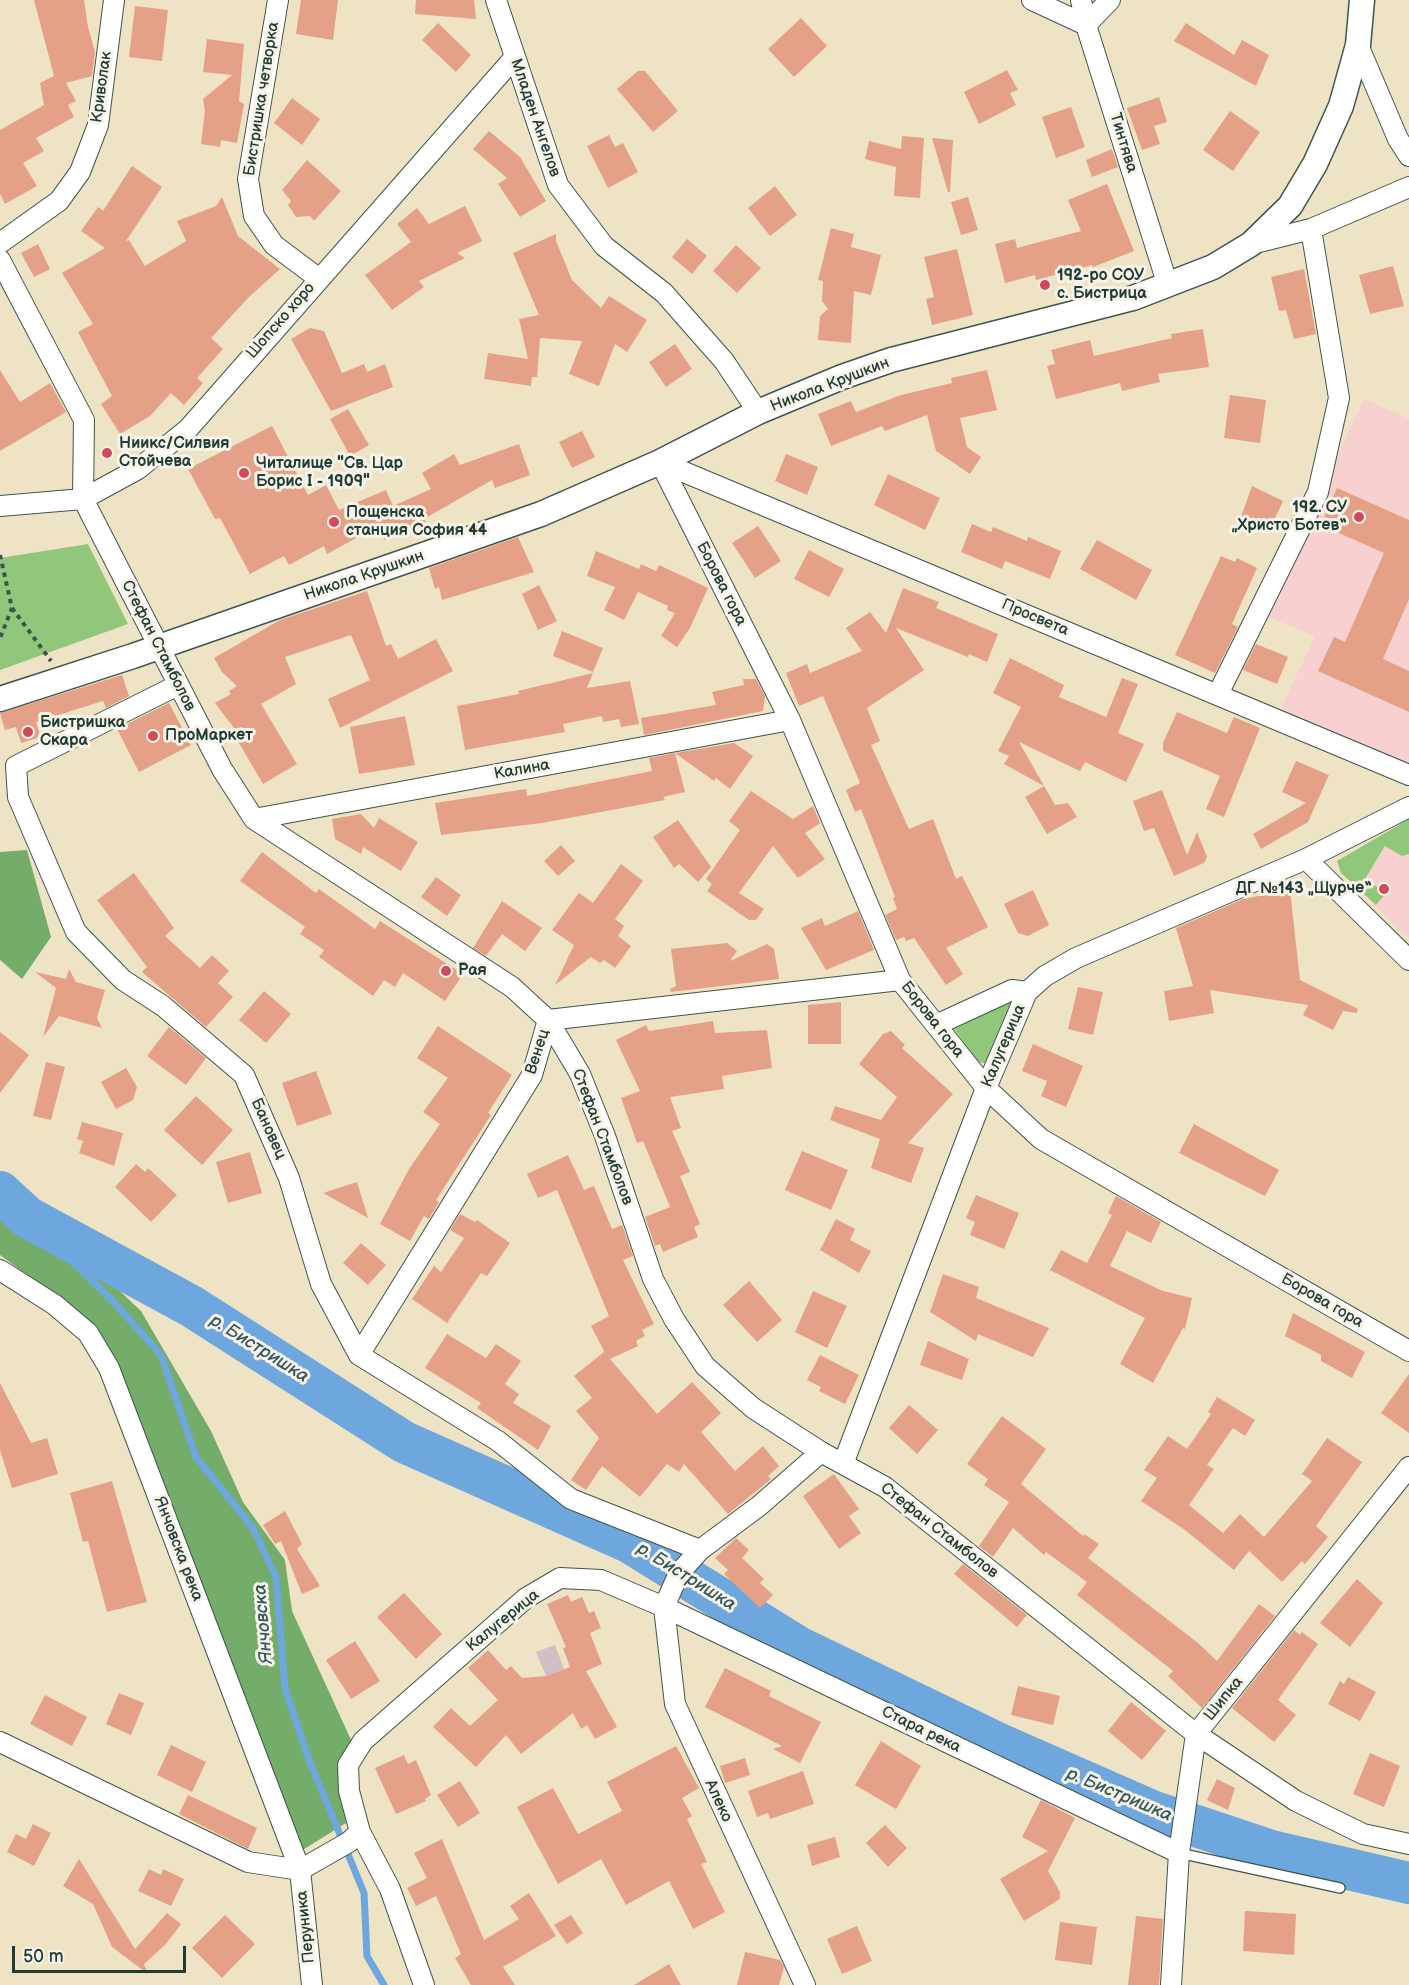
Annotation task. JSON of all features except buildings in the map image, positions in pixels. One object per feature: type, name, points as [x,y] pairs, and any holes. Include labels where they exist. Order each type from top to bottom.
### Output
[{"type":"street","name":"Криволак","points":[[0,243],[59,201],[80,172],[98,125],[114,0]]},
{"type":"street","name":"Бистришка четворка","points":[[278,0],[248,179],[254,216],[274,245],[318,278]]},
{"type":"street","name":"Младен Ангелов","points":[[496,0],[558,185],[604,246],[664,292],[724,361],[758,412]]},
{"type":"street","points":[[1032,0],[1086,25],[1110,0]]},
{"type":"street","name":"Тинтява","points":[[1081,0],[1086,25],[1168,286]]},
{"type":"street","name":"Никола Крушкин","points":[[0,699],[159,647],[541,514],[660,462],[758,412],[842,377],[891,360],[1133,298],[1213,267],[1251,244],[1290,206],[1315,164],[1341,106],[1358,45],[1362,0]]},
{"type":"street","points":[[1358,45],[1398,139],[1409,156]]},
{"type":"street","name":"Шопско хоро","points":[[0,506],[83,499],[138,469],[188,429],[318,278],[514,58]]},
{"type":"street","points":[[1251,244],[1311,229],[1409,187]]},
{"type":"street","points":[[1218,694],[1318,492],[1339,398],[1311,229]]},
{"type":"street","name":"Стефан Стамболов","points":[[0,260],[84,420],[83,499],[222,769],[255,819],[512,987],[548,1020],[580,1074],[605,1136],[653,1279],[674,1319],[705,1366],[753,1408],[821,1452],[885,1487],[928,1519],[1196,1734],[1296,1801],[1363,1834],[1409,1844]]},
{"type":"street","name":"Просвета","points":[[660,462],[1409,775]]},
{"type":"street","name":"Борова гора","points":[[660,462],[790,720],[900,980],[987,1088],[1041,1139],[1409,1351]]},
{"type":"street","name":"Бановец","points":[[178,685],[16,766],[18,797],[76,932],[123,980],[164,1006],[244,1075],[289,1178],[321,1284],[359,1355]]},
{"type":"street","name":"Калина","points":[[255,819],[790,720]]},
{"type":"street","name":"Калугерица","points":[[843,1464],[987,1088],[1027,992],[1045,976],[1076,958],[1306,859],[1409,807]]},
{"type":"street","points":[[1306,859],[1409,960]]},
{"type":"street","name":"Венец","points":[[359,1355],[532,1075],[548,1020],[900,980]]},
{"type":"street","points":[[936,1025],[1012,990],[1027,992]]},
{"type":"street","name":"Янчовска река","points":[[0,1270],[55,1305],[88,1333],[109,1368],[306,1865]]},
{"type":"street","points":[[359,1355],[498,1441],[571,1499],[699,1550]]},
{"type":"street","points":[[663,1607],[679,1574],[699,1550],[759,1506],[821,1452]]},
{"type":"street","name":"Шипка","points":[[1171,1985],[1180,1847],[1196,1734],[1409,1467]]},
{"type":"street","name":"Калугерица","points":[[354,1837],[348,1765],[363,1741],[526,1598],[560,1578],[601,1580],[663,1607]]},
{"type":"street","name":"Стара река","points":[[663,1607],[1180,1847]]},
{"type":"street","name":"Алеко","points":[[663,1607],[675,1704],[801,1982]]},
{"type":"street","points":[[0,1742],[248,1862],[306,1865],[354,1837],[390,1889],[424,1985]]},
{"type":"street","name":"Перуника","points":[[306,1865],[312,1985]]},
{"type":"lane","points":[[1180,1847],[1340,1888]]},
{"type":"path","points":[[0,555],[12,608],[38,640],[63,679]]},
{"type":"path","points":[[0,639],[12,608]]},
{"type":"shaded area","name":"192. СУ „Христо Ботев“","points":[[1364,399],[1409,419],[1409,764],[1280,711],[1315,636],[1264,615]]},
{"type":"shaded area","name":"ДГ №143 „Щурче“","points":[[1409,819],[1409,938],[1341,873],[1337,861]]},
{"type":"shaded area","points":[[555,1645],[564,1669],[546,1676],[536,1652]]},
{"type":"green space","points":[[88,544],[128,624],[0,670],[0,558]]},
{"type":"green space","points":[[1409,819],[1409,854],[1402,856],[1385,846],[1365,879],[1386,893],[1376,905],[1341,873],[1337,861]]},
{"type":"green space","points":[[27,850],[51,937],[22,979],[0,960],[0,852]]},
{"type":"green space","points":[[1011,1001],[1014,1004],[988,1064],[978,1062],[954,1029]]},
{"type":"green space","points":[[0,1178],[141,1311],[211,1431],[243,1502],[285,1560],[292,1611],[352,1742],[337,1764],[346,1823],[301,1851],[141,1428],[97,1326],[0,1255]]},
{"type":"waterway","name":"р. Бистришка","points":[[0,1192],[27,1217],[191,1306],[404,1442],[629,1542],[800,1648],[999,1744],[1154,1812],[1271,1851],[1409,1883]]},
{"type":"waterway","name":"Янчовска","points":[[27,1217],[112,1300],[161,1355],[196,1457],[253,1528],[276,1577],[285,1688],[308,1757],[364,1893],[367,1956],[384,1985]]},
{"type":"place","name":"192-ро СОУ с. Бистрица","points":[[1045,285]]},
{"type":"place","name":"Ниикс/Силвия Стойчева","points":[[107,453]]},
{"type":"place","name":"Читалище \"Св. Цар Борис I - 1909\"","points":[[244,473]]},
{"type":"place","name":"192. СУ „Христо Ботев“","points":[[1359,517]]},
{"type":"place","name":"Пощенска станция София 44","points":[[334,522]]},
{"type":"place","name":"Бистришка Скара","points":[[28,732]]},
{"type":"place","name":"ПроМаркет","points":[[153,736]]},
{"type":"place","name":"ДГ №143 „Щурче“","points":[[1384,889]]},
{"type":"place","name":"Рая","points":[[446,971]]}]
